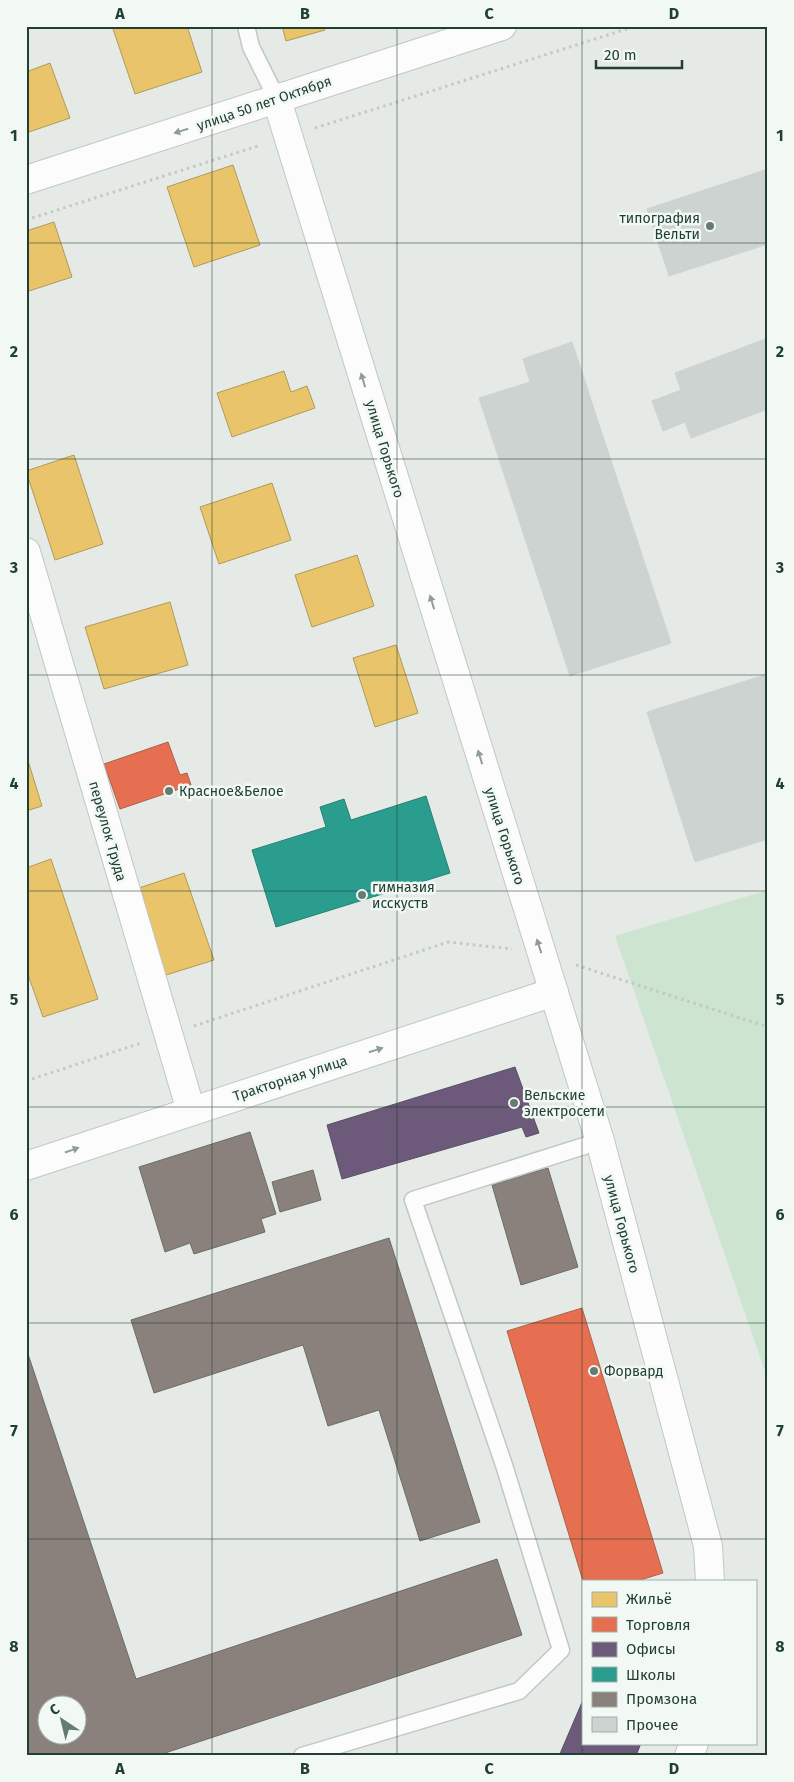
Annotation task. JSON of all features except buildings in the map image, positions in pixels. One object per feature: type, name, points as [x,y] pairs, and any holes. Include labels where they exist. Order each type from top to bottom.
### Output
[{"type":"street","name":"улица 50 лет Октября","points":[[26,180],[200,125],[276,97],[502,26]]},
{"type":"street","name":"улица Горького","points":[[276,97],[600,1141],[708,1546],[710,1580]]},
{"type":"street","name":"переулок Труда","points":[[26,552],[191,1110]]},
{"type":"street","name":"Тракторная улица","points":[[26,1166],[191,1110],[554,992]]},
{"type":"street","points":[[689,1756],[694,1744]]},
{"type":"lane","points":[[246,26],[251,47],[276,97]]},
{"type":"lane","points":[[302,1756],[519,1691],[562,1650],[504,1465],[413,1200],[600,1141]]},
{"type":"path","points":[[26,220],[636,26]]},
{"type":"path","points":[[26,1081],[448,942],[542,953],[768,1027]]},
{"type":"green space","points":[[768,890],[768,1380],[615,936]]},
{"type":"place","name":"типография Вельти","points":[[710,226]]},
{"type":"place","name":"Красное&Белое","points":[[169,791]]},
{"type":"place","name":"гимназия исскуств","points":[[362,895]]},
{"type":"place","name":"Вельские электросети","points":[[514,1103]]},
{"type":"place","name":"Форвард","points":[[594,1371]]}]
